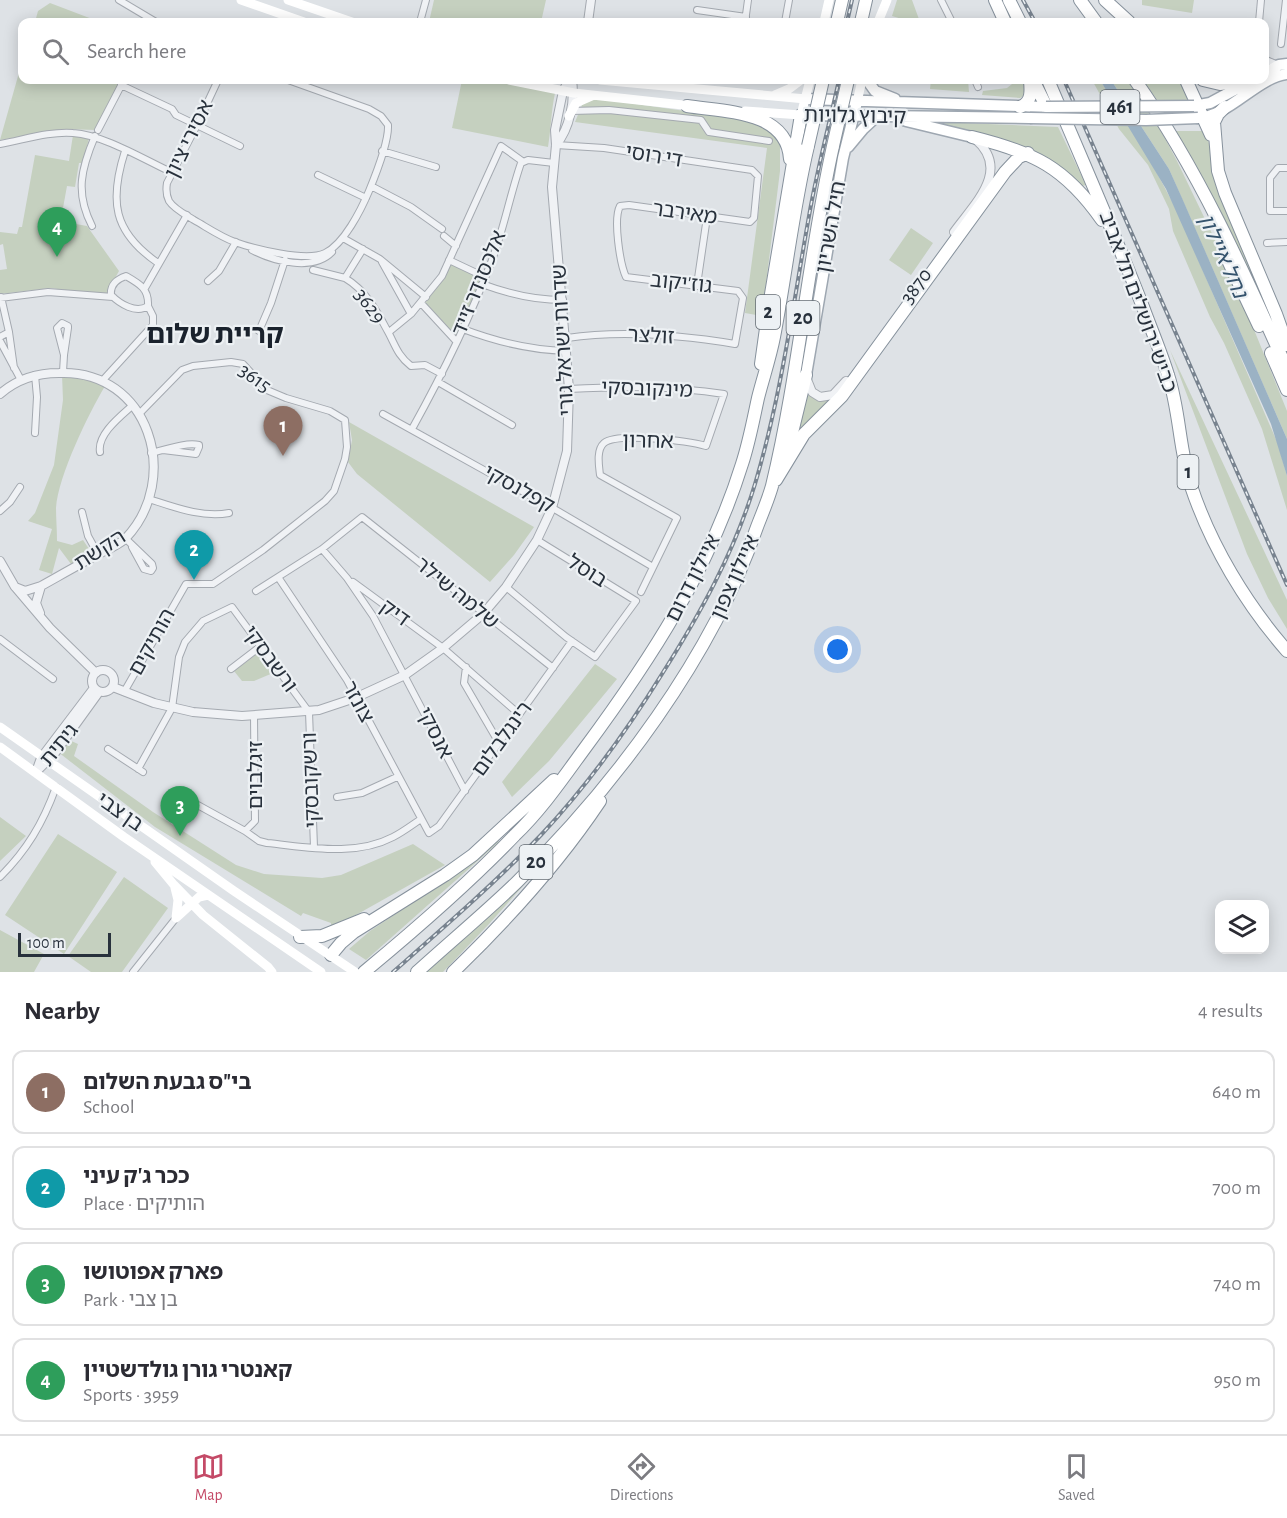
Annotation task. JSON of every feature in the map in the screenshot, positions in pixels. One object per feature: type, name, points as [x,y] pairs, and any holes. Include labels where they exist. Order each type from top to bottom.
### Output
[{"type":"highway","points":[[838,18],[842,0]]},
{"type":"highway","points":[[862,18],[866,0]]},
{"type":"highway","points":[[994,0],[1003,18]]},
{"type":"highway","points":[[1009,0],[1018,18]]},
{"type":"highway","points":[[1080,0],[1093,18]]},
{"type":"highway","points":[[1105,0],[1125,18]]},
{"type":"highway","name":"איילון דרום","points":[[368,969],[516,835],[537,812],[619,703],[656,647],[699,572],[737,480],[752,430],[774,339],[801,176],[822,84]]},
{"type":"highway","name":"איילון צפון","points":[[417,972],[502,896],[545,853],[642,738],[673,694],[715,622],[748,554],[771,489],[790,394],[825,183],[847,84]]},
{"type":"highway","points":[[1027,110],[1031,84]]},
{"type":"highway","points":[[1033,84],[1054,118]]},
{"type":"highway","name":"כביש ירושלים תל אביב","points":[[1050,84],[1130,274],[1169,376],[1191,486],[1207,525],[1239,585],[1272,634],[1287,651]]},
{"type":"highway","points":[[1138,84],[1151,102],[1197,183],[1239,264],[1287,369]]},
{"type":"highway","points":[[1188,84],[1215,144]]},
{"type":"highway","points":[[687,106],[747,116],[771,124],[780,132],[788,146],[790,175]]},
{"type":"highway","points":[[1225,107],[1214,122],[1218,171],[1287,345]]},
{"type":"highway","name":"2","points":[[758,398],[763,342],[801,115]]},
{"type":"highway","points":[[972,137],[1028,153],[1068,180],[1103,221],[1130,274]]},
{"type":"highway","points":[[771,489],[804,434],[842,396],[1005,172],[1019,157],[1028,153]]},
{"type":"highway","points":[[1197,183],[1217,236],[1287,390]]},
{"type":"highway","points":[[771,489],[783,467],[792,440],[806,375]]},
{"type":"highway","points":[[453,972],[486,940],[549,869],[590,815],[642,738]]},
{"type":"highway","points":[[331,956],[346,938],[473,855],[575,761]]},
{"type":"highway","points":[[300,937],[322,936],[406,899]]},
{"type":"main road","points":[[241,0],[293,18]]},
{"type":"main road","points":[[288,0],[340,18]]},
{"type":"main road","points":[[825,18],[829,0]]},
{"type":"main road","points":[[880,18],[887,0]]},
{"type":"main road","points":[[1269,71],[1283,64]]},
{"type":"main road","name":"461","points":[[1269,81],[1287,74]]},
{"type":"main road","name":"קיבוץ גלויות","points":[[528,84],[574,93],[687,106],[801,115],[894,118],[1027,110],[1044,104],[1199,112]]},
{"type":"main road","name":"קיבוץ גלויות","points":[[640,84],[806,99],[1027,110],[1054,118],[1146,120],[1199,112]]},
{"type":"main road","points":[[762,96],[780,93],[795,84]]},
{"type":"main road","points":[[801,115],[809,84]]},
{"type":"main road","name":"חיל השריון","points":[[806,375],[843,158],[861,84]]},
{"type":"main road","points":[[870,84],[881,94],[916,104]]},
{"type":"main road","name":"461","points":[[1199,112],[1210,103],[1245,84]]},
{"type":"main road","name":"461","points":[[1199,112],[1225,107],[1264,84]]},
{"type":"main road","points":[[570,113],[578,102],[594,95]]},
{"type":"main road","points":[[843,158],[857,136],[876,117]]},
{"type":"main road","points":[[894,118],[972,137]]},
{"type":"main road","name":"בן צבי","points":[[0,727],[44,760],[300,937],[355,972]]},
{"type":"main road","name":"בן צבי","points":[[0,747],[147,853],[319,972]]},
{"type":"main road","points":[[147,853],[174,885],[218,928],[272,970]]},
{"type":"main road","points":[[174,885],[178,900],[176,918]]},
{"type":"main road","points":[[176,918],[191,902],[208,895]]},
{"type":"main road","points":[[319,972],[331,956]]},
{"type":"street","points":[[589,18],[591,0]]},
{"type":"street","points":[[746,18],[748,0]]},
{"type":"street","points":[[786,18],[789,0]]},
{"type":"street","points":[[941,0],[950,18]]},
{"type":"street","points":[[1259,18],[1261,0]]},
{"type":"street","points":[[1281,44],[1286,0]]},
{"type":"street","points":[[122,1],[150,18]]},
{"type":"street","points":[[421,18],[423,1]]},
{"type":"street","points":[[697,10],[736,18]]},
{"type":"street","points":[[92,226],[84,203],[81,174],[97,133],[122,84]]},
{"type":"street","points":[[127,84],[172,109],[176,115],[240,146]]},
{"type":"street","name":"אסירי ציון","points":[[216,84],[171,172],[167,183],[168,200],[187,216],[238,243],[306,257],[322,255],[336,246],[343,238],[371,186],[388,129],[386,121],[369,109],[299,84]]},
{"type":"street","name":"שדרות ישראל גורי","points":[[113,687],[172,708],[220,715],[309,712],[355,698],[405,675],[443,648],[483,614],[506,587],[537,540],[552,508],[567,451],[570,389],[552,195],[555,130],[562,91],[567,84]]},
{"type":"street","name":"שדרות ישראל גורי","points":[[556,145],[565,132],[570,113],[574,93],[571,84]]},
{"type":"street","points":[[570,113],[609,110],[701,120],[709,132],[769,141]]},
{"type":"street","points":[[0,144],[59,134],[97,133],[125,151],[171,172]]},
{"type":"street","name":"3870","points":[[806,375],[812,392],[820,398],[829,397],[840,389],[981,195],[987,185],[991,166],[985,150],[972,137]]},
{"type":"street","name":"די רוסי","points":[[556,145],[604,148],[752,170],[758,176],[754,218],[750,222]]},
{"type":"street","points":[[388,332],[411,314],[442,276],[501,146],[522,161],[554,163]]},
{"type":"street","points":[[125,151],[117,178],[117,206],[122,227],[135,244],[158,263]]},
{"type":"street","points":[[382,151],[436,167]]},
{"type":"street","name":"אלכסנדר זייד","points":[[412,429],[442,374],[493,259],[522,161]]},
{"type":"street","points":[[1287,168],[1278,168],[1270,178],[1270,211],[1287,211]]},
{"type":"street","points":[[318,175],[366,198]]},
{"type":"street","points":[[371,186],[411,207],[443,232],[456,246]]},
{"type":"street","name":"מאירבר","points":[[624,276],[617,223],[620,206],[629,205],[750,222]]},
{"type":"street","points":[[145,288],[187,216]]},
{"type":"street","points":[[697,285],[707,216]]},
{"type":"street","points":[[343,238],[380,259],[423,300],[456,341]]},
{"type":"street","points":[[1267,243],[1287,242]]},
{"type":"street","points":[[208,280],[219,271],[238,243],[264,256],[305,263],[318,261],[329,255],[336,246]]},
{"type":"street","name":"3629","points":[[363,249],[345,278],[363,291],[398,353],[411,366],[424,365],[442,374]]},
{"type":"street","points":[[380,259],[411,314]]},
{"type":"street","points":[[259,332],[275,293],[285,260]]},
{"type":"street","points":[[449,260],[485,277]]},
{"type":"street","points":[[313,270],[345,278]]},
{"type":"street","points":[[103,380],[153,325],[153,316],[148,306],[145,288],[126,276],[113,285],[111,291],[113,297]]},
{"type":"street","name":"גוז'יקוב","points":[[624,276],[738,291],[743,298],[735,344]]},
{"type":"street","points":[[482,284],[521,296],[543,300],[563,300]]},
{"type":"street","points":[[14,368],[9,332],[0,298],[59,292],[113,297],[136,310],[148,306]]},
{"type":"street","points":[[463,329],[493,340],[526,348],[567,351]]},
{"type":"street","points":[[0,336],[9,332]]},
{"type":"street","name":"זולצר","points":[[567,338],[607,334],[646,334],[735,344]]},
{"type":"street","points":[[0,341],[21,380]]},
{"type":"street","points":[[63,372],[64,355]]},
{"type":"street","name":"3615","points":[[140,413],[182,370],[193,366],[231,362],[243,364],[267,390],[330,411],[345,420],[347,447],[334,491],[325,501],[263,550],[213,584]]},
{"type":"street","name":"הקשת","points":[[0,394],[21,380],[35,375],[77,373],[103,380],[140,413],[148,434],[151,453],[153,479],[149,499],[143,513],[125,538],[41,586],[25,591],[15,587]]},
{"type":"street","points":[[35,375],[37,398],[35,433]]},
{"type":"street","points":[[438,382],[512,425]]},
{"type":"street","name":"מינקובסקי","points":[[570,389],[648,386],[724,394],[706,446]]},
{"type":"street","points":[[100,452],[100,444],[111,426],[133,405]]},
{"type":"street","name":"קפלנסקי","points":[[383,414],[653,567]]},
{"type":"street","name":"אחרון","points":[[653,567],[677,518],[600,475],[598,459],[602,446],[615,439],[655,438],[706,446]]},
{"type":"street","points":[[151,453],[163,450],[194,444],[200,447],[196,454],[163,450]]},
{"type":"street","points":[[0,511],[20,488]]},
{"type":"street","points":[[149,499],[178,508],[210,514],[229,513]]},
{"type":"street","points":[[82,512],[88,536],[98,554]]},
{"type":"street","name":"שלמה שילר","points":[[322,549],[362,517],[553,668]]},
{"type":"street","points":[[125,538],[132,547]]},
{"type":"street","name":"בוסל","points":[[537,540],[636,601],[595,657],[572,641]]},
{"type":"street","points":[[256,591],[322,549]]},
{"type":"street","name":"דיק","points":[[322,549],[347,578],[373,616],[405,675]]},
{"type":"street","points":[[0,561],[15,587],[66,645],[96,672]]},
{"type":"street","points":[[641,592],[653,567]]},
{"type":"street","name":"צונזר","points":[[278,577],[347,680],[429,833]]},
{"type":"street","name":"דיק","points":[[347,578],[443,648],[519,714]]},
{"type":"street","name":"הותיקים","points":[[124,692],[186,585],[213,584]]},
{"type":"street","points":[[41,586],[36,603],[43,619]]},
{"type":"street","points":[[506,587],[572,641]]},
{"type":"street","points":[[373,616],[383,604]]},
{"type":"street","name":"ורשבסקי","points":[[172,708],[179,657],[185,642],[203,621],[232,606],[309,712]]},
{"type":"street","points":[[0,639],[53,679]]},
{"type":"street","name":"רינגלבלום","points":[[429,833],[439,826],[572,641]]},
{"type":"street","points":[[231,669],[261,646]]},
{"type":"street","points":[[466,667],[464,683],[499,743]]},
{"type":"street","points":[[106,670],[112,674],[115,680],[113,687],[107,692],[97,690],[92,682],[96,672],[106,670]]},
{"type":"street","name":"אנסקי","points":[[405,675],[465,790]]},
{"type":"street","name":"גיתית","points":[[36,772],[97,690]]},
{"type":"street","points":[[108,749],[140,771],[172,708]]},
{"type":"street","name":"ורשקובסקי","points":[[309,712],[314,847]]},
{"type":"street","name":"זיגלבוים","points":[[245,831],[255,821],[255,715]]},
{"type":"street","points":[[337,796],[362,793],[398,777]]},
{"type":"street","points":[[0,877],[14,863],[44,819],[56,787]]},
{"type":"street","points":[[185,798],[259,841],[267,843],[351,849],[392,838],[421,819]]},
{"type":"street","points":[[133,972],[176,918]]},
{"type":"green space","points":[[434,0],[546,0],[542,18],[430,18]]},
{"type":"green space","points":[[897,0],[912,0],[919,18],[899,18],[892,16]]},
{"type":"green space","points":[[1142,0],[1194,0],[1192,13],[1142,5]]},
{"type":"green space","points":[[50,3],[89,18],[36,18],[38,11]]},
{"type":"green space","points":[[18,76],[18,84],[120,84],[96,130],[64,129],[0,140]]},
{"type":"green space","points":[[461,84],[509,84],[555,93],[548,147],[452,128]]},
{"type":"green space","points":[[931,84],[968,84],[969,92],[930,89]]},
{"type":"green space","points":[[1012,84],[1025,84],[1025,95],[1020,98],[982,95],[983,91],[1007,88]]},
{"type":"green space","points":[[1094,84],[1103,84],[1111,97],[1153,166],[1181,220],[1278,444],[1287,476],[1287,510],[1262,429],[1173,231],[1169,209],[1148,165],[1119,129]]},
{"type":"green space","points":[[1114,84],[1130,84],[1161,131],[1177,161],[1231,273],[1287,411],[1287,439],[1169,169]]},
{"type":"green space","points":[[1146,84],[1184,84],[1194,100],[1157,100]]},
{"type":"green space","points":[[593,98],[742,119],[768,130],[780,142],[780,171],[762,316],[745,313],[767,148],[575,122],[582,105]]},
{"type":"green space","points":[[941,122],[1058,127],[1086,185],[1082,186],[1072,177],[938,126]]},
{"type":"green space","points":[[1172,131],[1206,131],[1221,194],[1284,350]]},
{"type":"green space","points":[[73,135],[89,138],[83,163],[79,163],[75,187],[67,186],[61,219],[42,215],[42,218],[87,226],[119,271],[105,296],[51,288],[0,294],[0,270],[7,269],[3,244],[0,245],[0,232],[17,234],[19,227],[22,227],[35,155],[69,161]]},
{"type":"green space","points":[[911,228],[933,243],[911,275],[889,260]]},
{"type":"green space","points":[[450,263],[484,277],[457,338],[425,303],[444,278]]},
{"type":"green space","points":[[1170,350],[1287,600],[1287,629],[1268,598],[1247,554]]},
{"type":"green space","points":[[62,375],[76,376],[105,386],[68,462],[56,508],[57,541],[72,545],[83,540],[91,552],[71,564],[59,548],[52,574],[39,570],[52,529],[28,521],[35,513],[54,465],[63,400]]},
{"type":"green space","points":[[806,388],[821,400],[828,400],[818,414],[799,431]]},
{"type":"green space","points":[[349,422],[534,527],[514,555],[490,582],[357,474],[348,462],[352,440]]},
{"type":"green space","points":[[258,653],[273,673],[254,681],[242,681],[234,671]]},
{"type":"green space","points":[[595,664],[617,679],[549,761],[512,797],[502,782]]},
{"type":"green space","points":[[67,739],[78,744],[74,756],[153,812],[236,865],[264,874],[322,878],[341,875],[413,844],[445,865],[347,920],[331,926],[331,923],[303,913],[301,916],[155,827],[58,752]]},
{"type":"green space","points":[[0,817],[26,836],[0,861]]},
{"type":"green space","points":[[58,834],[117,872],[64,954],[5,915]]},
{"type":"green space","points":[[497,839],[499,842],[366,960],[349,949],[370,931],[448,879]]},
{"type":"green space","points":[[546,860],[443,972],[426,972],[496,910]]},
{"type":"green space","points":[[124,877],[168,908],[122,972],[91,972],[68,956]]},
{"type":"green space","points":[[0,930],[44,954],[34,972],[0,972]]},
{"type":"water","points":[[1102,84],[1114,84],[1169,169],[1287,439],[1287,476],[1271,424],[1166,189]]},
{"type":"railway","points":[[848,18],[852,0]]},
{"type":"railway","points":[[1023,0],[1033,18]]},
{"type":"railway","points":[[393,972],[506,870],[574,797],[620,738],[648,696],[690,629],[715,582],[747,510],[764,451],[786,351],[812,199],[838,84]]},
{"type":"railway","points":[[1066,84],[1287,585]]},
{"type":"place","name":"קאנטרי גורן גולדשטיין","points":[[57,257]]},
{"type":"place","name":"בי\"ס גבעת השלום","points":[[283,456]]},
{"type":"place","name":"ככר ג'ק עיני","points":[[194,580]]},
{"type":"place","name":"פארק אפוטושו","points":[[180,836]]},
{"type":"district","name":"קריית שלום","points":[[215,334]]},
{"type":"water label","name":"נחל איילון","points":[[1223,256]]}]
